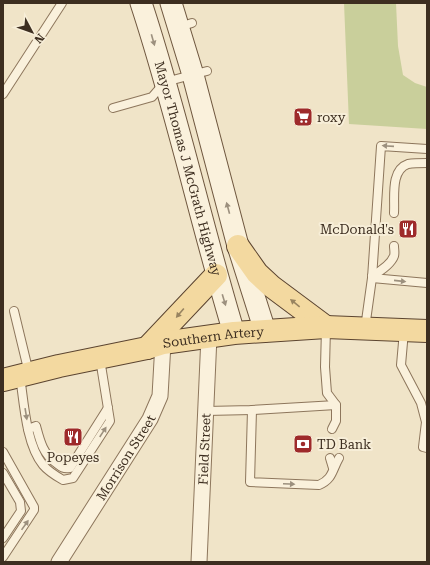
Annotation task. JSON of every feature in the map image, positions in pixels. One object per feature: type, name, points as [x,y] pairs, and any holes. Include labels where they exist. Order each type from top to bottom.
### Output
[{"type":"main road","name":"Mayor Thomas J McGrath Highway","points":[[141,3],[165,82],[216,275],[234,333]]},
{"type":"main road","points":[[171,3],[186,25],[200,73],[238,246],[265,331]]},
{"type":"main road","points":[[238,246],[256,273],[326,327]]},
{"type":"main road","points":[[155,345],[216,275]]},
{"type":"main road","name":"Southern Artery","points":[[17,376],[155,345],[234,333],[326,327],[427,331]]},
{"type":"street","name":"Field Street","points":[[199,562],[209,336]]},
{"type":"street","name":"Morrison Street","points":[[59,562],[150,419],[160,396],[155,345]]},
{"type":"lane","points":[[3,94],[62,3]]},
{"type":"lane","points":[[114,108],[152,98],[165,82],[200,73]]},
{"type":"lane","points":[[365,328],[372,277],[381,146],[427,149]]},
{"type":"lane","points":[[394,213],[396,174],[404,166],[409,164],[427,163]]},
{"type":"lane","points":[[372,277],[392,259],[394,256],[394,246]]},
{"type":"lane","points":[[372,277],[427,283]]},
{"type":"lane","points":[[14,311],[17,376],[28,429],[36,454],[43,466],[63,480],[73,478],[110,421],[100,358]]},
{"type":"lane","points":[[326,327],[325,366],[327,393],[336,405],[336,421],[332,429]]},
{"type":"lane","points":[[404,330],[401,365],[421,402],[426,422],[422,448],[427,448]]},
{"type":"lane","points":[[206,410],[252,410],[336,405]]},
{"type":"lane","points":[[252,410],[250,482],[319,485],[331,477],[333,468],[339,458]]},
{"type":"lane","points":[[336,421],[341,430]]},
{"type":"lane","points":[[3,452],[34,507],[34,510],[3,557]]},
{"type":"lane","points":[[330,458],[333,468]]},
{"type":"lane","points":[[3,473],[20,502],[21,510],[3,538]]},
{"type":"green space","points":[[344,3],[396,3],[398,46],[403,75],[415,83],[427,87],[427,129],[349,124]]},
{"type":"place","name":"roxy","points":[[303,117]]},
{"type":"place","name":"McDonald's","points":[[408,229]]},
{"type":"place","name":"Popeyes","points":[[73,437]]},
{"type":"place","name":"TD Bank","points":[[303,444]]}]
